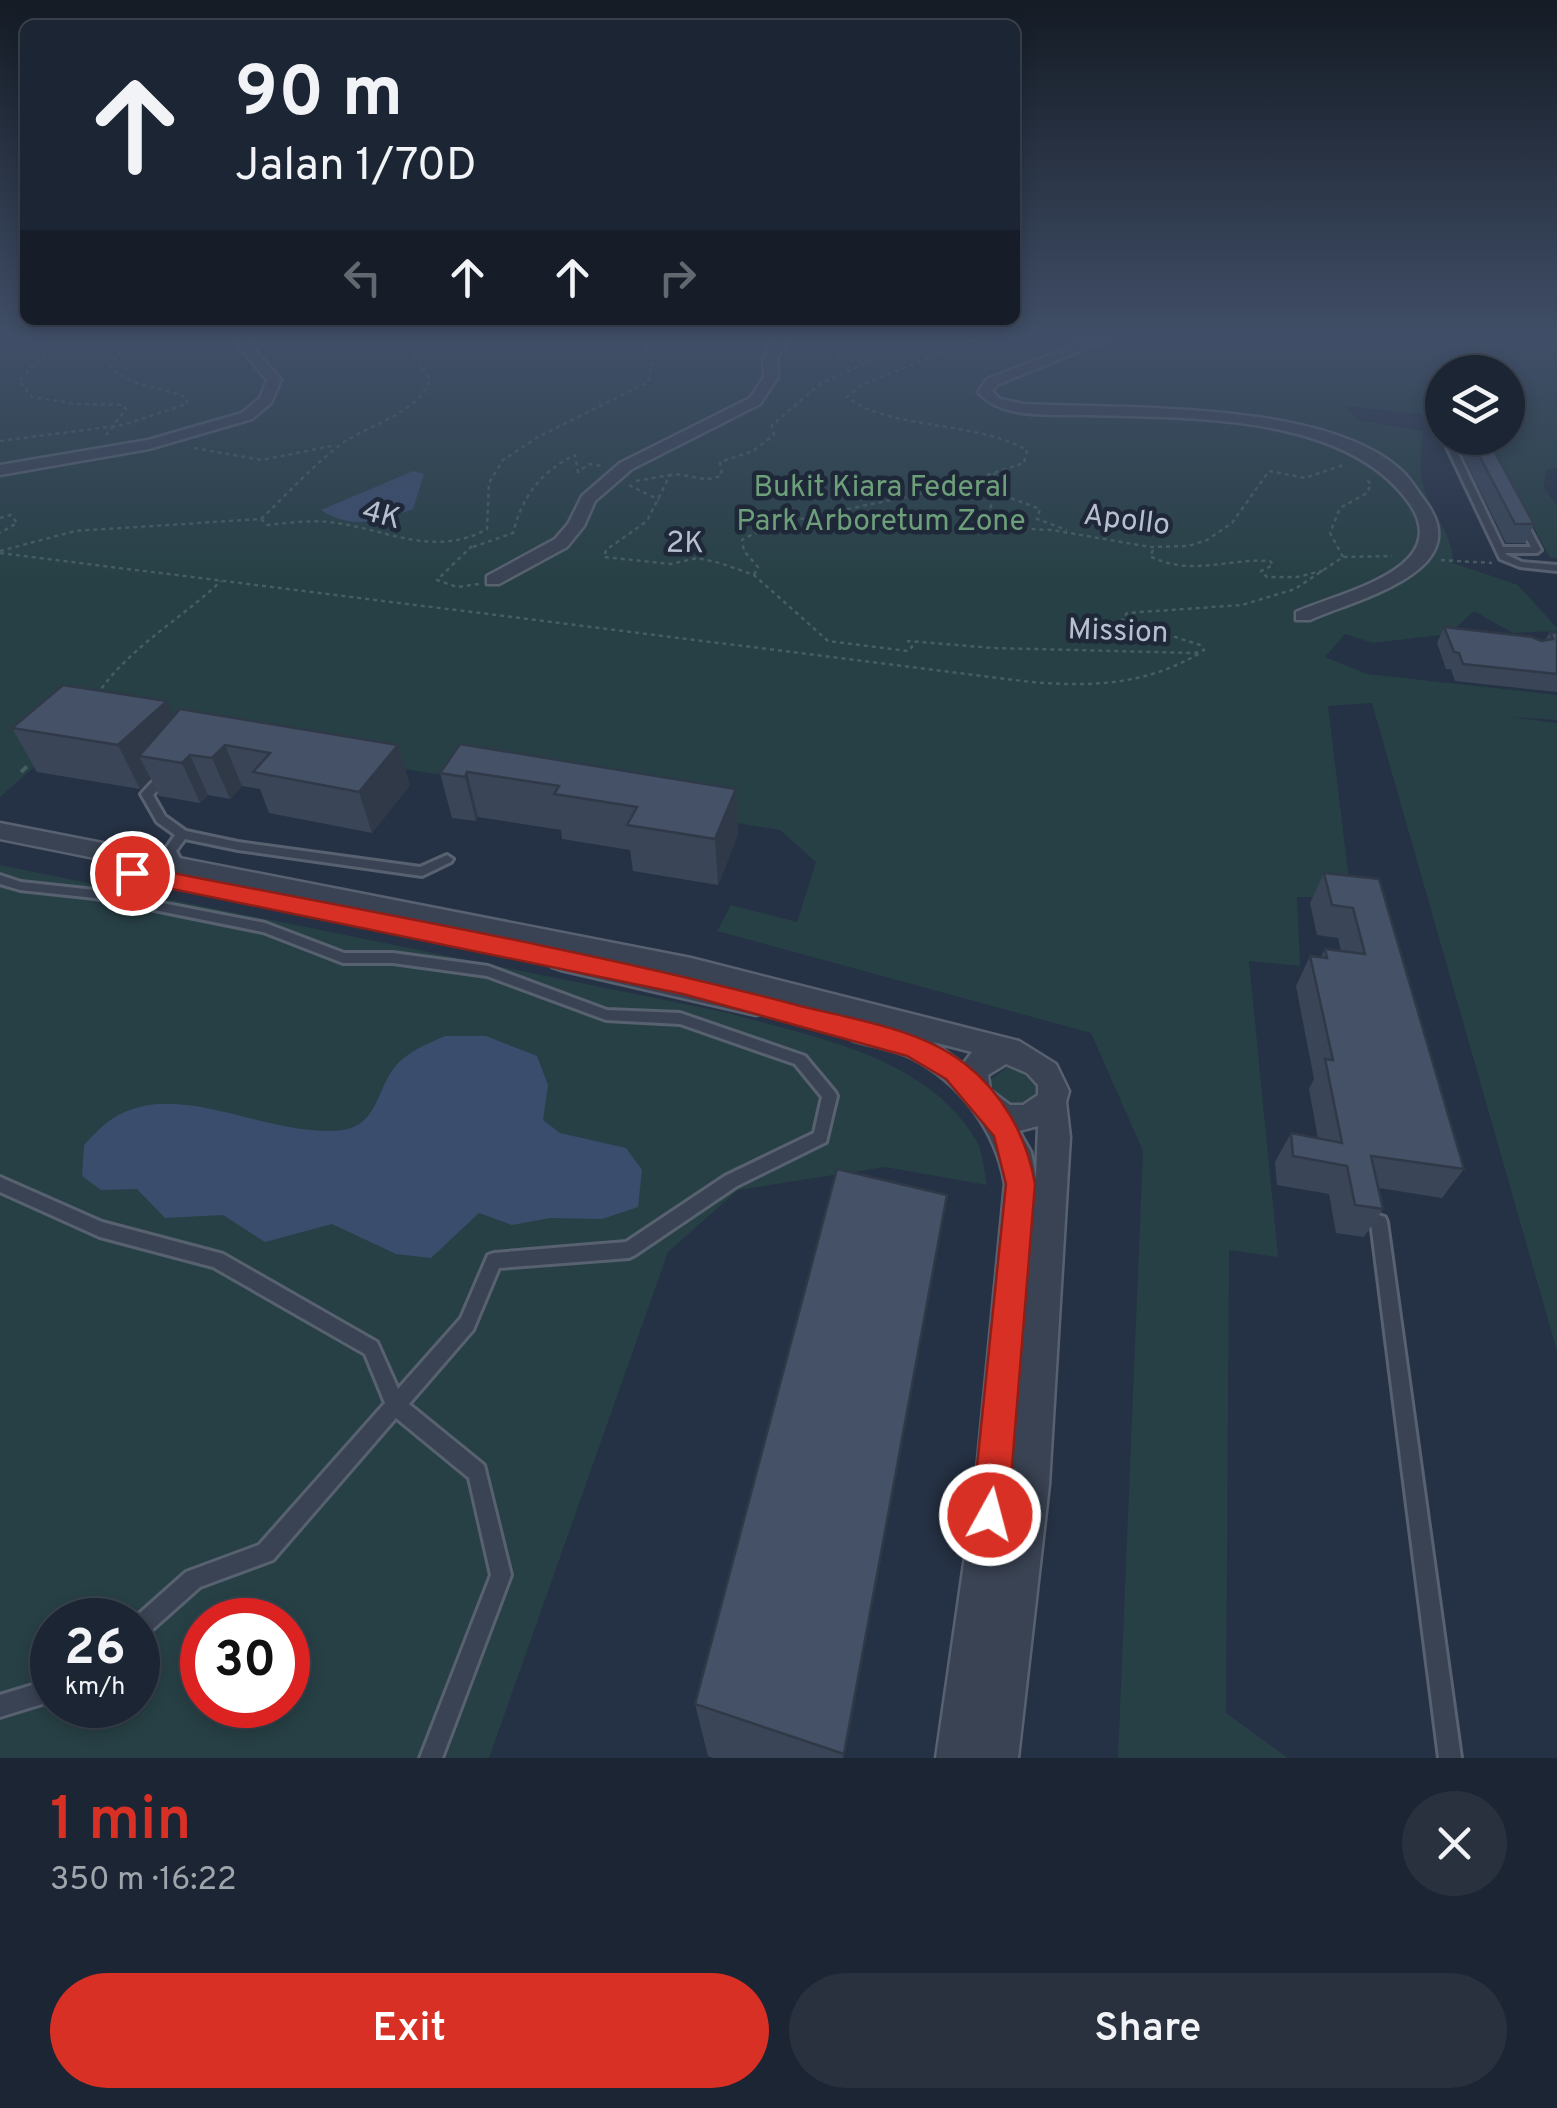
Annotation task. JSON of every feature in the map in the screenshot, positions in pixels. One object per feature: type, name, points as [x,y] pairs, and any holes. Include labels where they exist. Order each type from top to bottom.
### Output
[{"type":"street","points":[[0,470],[149,444],[240,418]]},
{"type":"street","points":[[492,580],[561,543],[576,526],[588,500],[724,418]]},
{"type":"street","points":[[1226,418],[1294,429],[1363,454],[1402,478],[1423,509],[1431,536],[1422,558],[1404,571],[1303,616]]},
{"type":"street","points":[[0,831],[683,985],[921,1050],[1009,1118],[1026,1118],[1041,1112],[1051,1102]]},
{"type":"street","points":[[0,848],[171,872],[691,968],[1032,1058],[1051,1077],[1055,1138],[1030,1485],[995,1758]]},
{"type":"street","points":[[958,1758],[995,1480],[1020,1184],[1016,1152],[982,1099],[972,1074],[979,1062],[992,1054],[1018,1053]]},
{"type":"lane","points":[[1455,455],[1500,550],[1512,562],[1557,568]]},
{"type":"lane","points":[[1500,550],[1537,550],[1518,515]]},
{"type":"lane","points":[[178,762],[147,794],[162,819],[182,834],[238,846],[422,872],[447,859]]},
{"type":"lane","points":[[171,872],[170,850],[182,834]]},
{"type":"lane","points":[[0,878],[20,886],[95,894],[265,928],[342,958],[393,958],[488,972],[606,1015],[680,1019],[800,1060],[830,1096],[821,1138],[732,1181],[629,1250],[494,1261],[468,1324],[266,1553],[192,1579],[160,1609]]},
{"type":"lane","points":[[0,1184],[100,1229],[218,1260],[371,1348],[396,1406],[477,1472],[501,1575],[430,1758]]},
{"type":"lane","points":[[1379,1222],[1450,1758]]},
{"type":"lane","points":[[0,1706],[30,1697]]},
{"type":"path","points":[[111,426],[118,418]]},
{"type":"path","points":[[0,440],[150,418]]},
{"type":"path","name":"4K","points":[[389,418],[339,444],[261,523],[328,522],[378,531],[412,543],[471,544]]},
{"type":"path","points":[[492,580],[466,588],[443,586],[437,580],[487,529],[485,496],[495,467],[548,429],[577,418]]},
{"type":"path","name":"2K","points":[[780,418],[772,425],[774,434],[765,443],[720,462],[722,476],[717,480],[695,479],[685,473],[670,475],[653,516],[636,535],[606,550],[604,557],[671,564],[697,558],[754,576],[758,567],[744,551],[742,540],[753,531],[1024,463],[1027,450],[982,430],[915,418]]},
{"type":"path","points":[[149,444],[262,460],[339,444]]},
{"type":"path","points":[[471,544],[513,533],[526,492],[572,456],[577,456],[578,472],[589,464],[626,474],[659,500]]},
{"type":"path","name":"Apollo","points":[[998,487],[988,513],[977,524],[982,527],[1071,532],[1154,548],[1201,541],[1224,530],[1246,507],[1251,486],[1270,471],[1305,478],[1338,465],[1350,465]]},
{"type":"path","points":[[1358,471],[1371,484],[1367,494],[1340,508],[1330,534],[1343,557],[1512,562]]},
{"type":"path","points":[[994,473],[998,487],[1008,498],[1040,509],[1037,519],[1071,532]]},
{"type":"path","points":[[0,518],[10,516],[17,523],[0,533]]},
{"type":"path","points":[[0,552],[75,532],[261,519]]},
{"type":"path","points":[[1154,548],[1150,556],[1162,564],[1270,562],[1270,569],[1260,571],[1267,578],[1297,577],[1330,569]]},
{"type":"path","points":[[0,552],[778,654],[1081,686],[1158,674],[1181,667],[1204,650]]},
{"type":"path","name":"Mission","points":[[1204,650],[1200,644],[1130,626],[1122,620],[1127,613],[1234,608],[1271,599],[1319,580],[1343,557]]},
{"type":"path","name":"Mission","points":[[754,576],[816,634],[872,649],[908,651],[912,648],[908,641],[993,648],[1204,650]]},
{"type":"path","points":[[94,708],[98,690],[118,664],[221,582]]},
{"type":"path","points":[[22,772],[38,756]]},
{"type":"green space","name":"Bukit Kiara Federal Park Arboretum Zone","points":[[0,418],[1355,418],[1424,431],[1422,481],[1447,535],[1453,563],[1518,585],[1557,631],[1513,633],[1474,611],[1449,634],[1373,643],[1345,634],[1325,657],[1367,674],[1557,695],[1557,720],[1511,717],[1557,723],[1557,1351],[1372,703],[1328,706],[1351,897],[1297,897],[1300,966],[1249,961],[1278,1257],[1229,1250],[1226,1713],[1288,1758],[1118,1758],[1143,1151],[1091,1033],[717,931],[731,905],[797,922],[816,862],[780,830],[90,718],[0,797]]},
{"type":"green space","points":[[1525,418],[1557,418],[1557,468],[1546,470],[1544,487],[1557,506],[1557,558],[1550,558],[1496,455],[1525,455]]},
{"type":"green space","points":[[0,865],[724,1012],[829,1041],[897,1069],[928,1088],[954,1111],[976,1140],[987,1185],[885,1167],[738,1190],[668,1252],[489,1758],[0,1758]]},
{"type":"green space","points":[[1006,1068],[1031,1078],[1036,1094],[1031,1101],[1011,1105],[997,1099],[990,1080]]},
{"type":"water","points":[[413,471],[424,474],[413,509],[378,520],[355,522],[321,510]]},
{"type":"water","points":[[445,1036],[486,1036],[537,1056],[548,1085],[543,1120],[560,1133],[626,1148],[642,1170],[638,1207],[602,1219],[550,1218],[512,1225],[479,1213],[431,1258],[396,1254],[332,1224],[265,1242],[223,1215],[165,1218],[137,1189],[101,1190],[82,1176],[84,1145],[112,1119],[138,1107],[194,1106],[313,1130],[354,1127],[370,1114],[399,1062]]},
{"type":"building","points":[[1479,455],[1496,455],[1534,524],[1515,524]]},
{"type":"building","points":[[1444,627],[1541,641],[1553,639],[1550,632],[1557,633],[1557,674],[1463,664]]},
{"type":"building","points":[[63,685],[167,701],[118,745],[12,728]]},
{"type":"building","points":[[180,709],[398,745],[359,792],[253,772],[270,753],[225,745],[212,758],[190,755],[182,763],[139,756]]},
{"type":"building","points":[[460,744],[736,789],[715,839],[627,825],[637,807],[554,794],[559,786],[467,772],[465,777],[440,773]]},
{"type":"building","points":[[1324,873],[1379,879],[1464,1169],[1371,1156],[1383,1209],[1355,1205],[1347,1166],[1293,1156],[1291,1133],[1342,1143],[1325,1059],[1333,1060],[1310,956],[1327,958],[1325,949],[1365,954],[1353,908],[1332,905]]},
{"type":"building","points":[[837,1169],[947,1195],[844,1754],[695,1704]]},
{"type":"route","points":[[132,873],[683,985],[914,1047],[956,1072],[1005,1129],[1016,1152],[1020,1184],[990,1515]]}]
